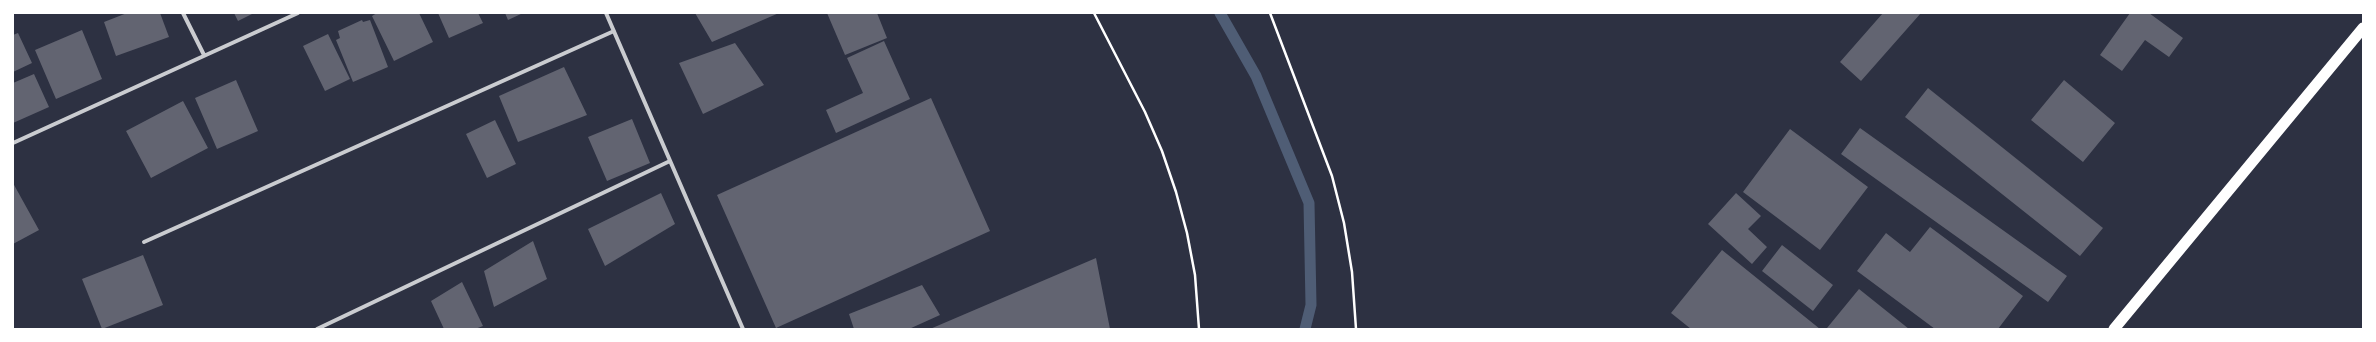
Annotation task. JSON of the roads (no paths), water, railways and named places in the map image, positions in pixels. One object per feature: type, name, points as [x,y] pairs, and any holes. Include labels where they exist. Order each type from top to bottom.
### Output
[{"type":"highway","points":[[2114,329],[2363,28]]},
{"type":"street","points":[[183,13],[204,55]]},
{"type":"street","points":[[13,143],[298,13]]},
{"type":"street","points":[[606,13],[743,329]]},
{"type":"street","points":[[144,242],[614,30]]},
{"type":"street","points":[[317,329],[670,161]]},
{"type":"waterway","points":[[1220,13],[1256,76],[1309,203],[1311,305],[1305,329]]}]
